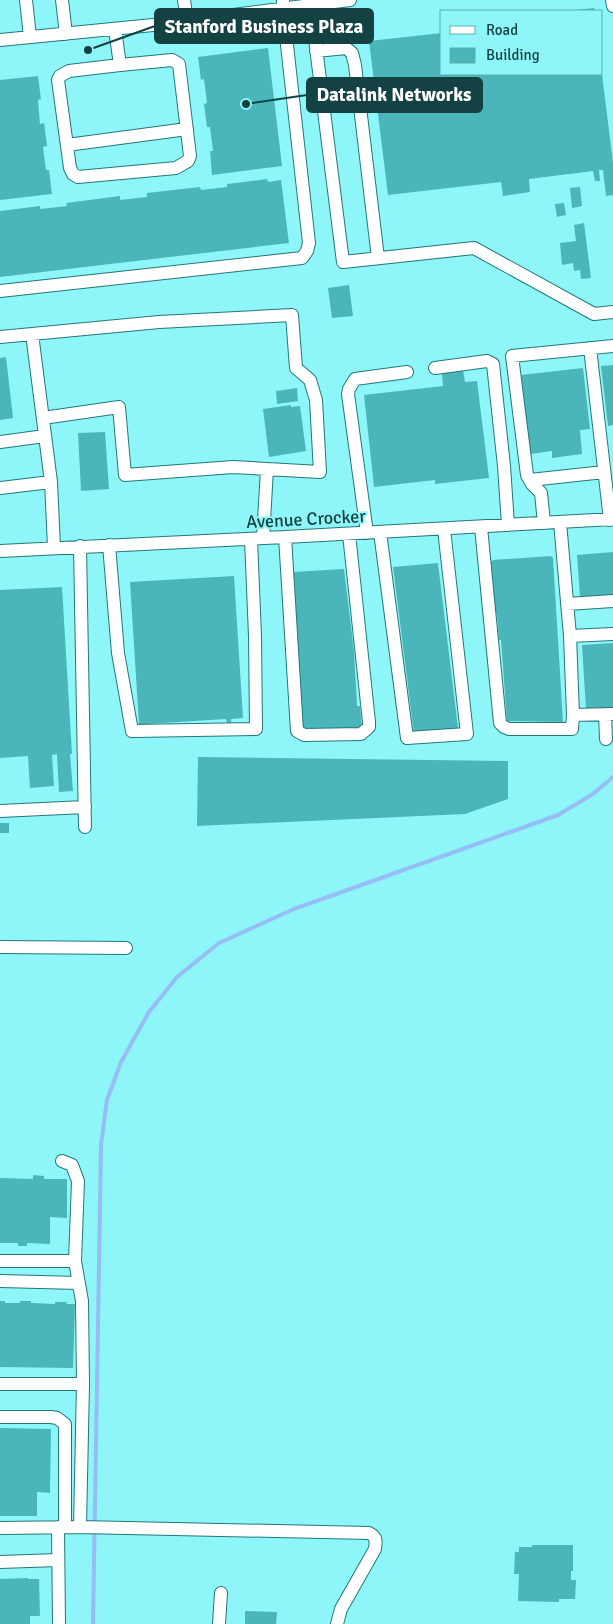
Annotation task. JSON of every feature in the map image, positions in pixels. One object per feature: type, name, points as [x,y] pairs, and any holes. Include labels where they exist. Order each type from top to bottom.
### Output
[{"type":"street","points":[[26,0],[30,37]]},
{"type":"street","points":[[62,0],[66,34]]},
{"type":"street","points":[[184,0],[187,21]]},
{"type":"street","points":[[0,40],[187,21],[283,4],[350,0]]},
{"type":"street","points":[[612,0],[613,6]]},
{"type":"street","points":[[310,3],[343,262],[474,248],[594,314],[613,312]]},
{"type":"street","points":[[0,291],[302,258],[308,251],[309,243],[283,4]]},
{"type":"street","points":[[115,29],[120,65]]},
{"type":"street","points":[[316,51],[346,48],[352,53],[378,258]]},
{"type":"street","points":[[177,61],[179,64],[190,156],[188,161],[176,168],[78,177],[73,174],[70,168],[58,80],[60,76],[69,71],[120,65],[177,61]]},
{"type":"street","points":[[67,145],[187,129]]},
{"type":"street","points":[[0,336],[159,322],[292,315],[296,368],[310,380],[316,400],[320,472],[233,467],[126,475],[119,407],[43,418]]},
{"type":"street","points":[[32,334],[51,482],[54,547]]},
{"type":"street","points":[[544,523],[541,492],[527,475],[512,356],[613,346]]},
{"type":"street","points":[[590,348],[604,472],[612,519]]},
{"type":"street","points":[[435,368],[487,361],[493,364],[508,525]]},
{"type":"street","points":[[367,533],[348,394],[349,389],[356,379],[407,372]]},
{"type":"street","points":[[0,442],[45,436]]},
{"type":"street","points":[[110,545],[118,653],[132,731],[256,729],[257,539],[266,469]]},
{"type":"street","points":[[530,480],[604,472]]},
{"type":"street","points":[[0,488],[51,482]]},
{"type":"street","name":"Avenue Crocker","points":[[0,551],[54,547],[285,538],[612,519]]},
{"type":"street","points":[[481,527],[500,723],[509,729],[572,729],[570,636],[560,522]]},
{"type":"street","points":[[380,532],[407,738],[467,734],[444,529]]},
{"type":"street","points":[[285,538],[297,730],[304,735],[361,734],[369,727],[370,722],[349,534]]},
{"type":"street","points":[[80,546],[85,827]]},
{"type":"street","points":[[567,604],[613,601]]},
{"type":"street","points":[[570,636],[613,634]]},
{"type":"street","points":[[573,715],[609,714],[606,739]]},
{"type":"street","points":[[0,812],[85,807]]},
{"type":"street","points":[[0,947],[126,948]]},
{"type":"street","points":[[62,1161],[72,1165],[78,1181],[75,1262],[82,1302],[83,1384],[80,1527]]},
{"type":"street","points":[[0,1261],[75,1262]]},
{"type":"street","points":[[0,1281],[79,1283]]},
{"type":"street","points":[[0,1384],[83,1384]]},
{"type":"street","points":[[0,1417],[51,1417],[58,1418],[65,1424],[62,1527],[58,1560],[59,1624]]},
{"type":"street","points":[[0,1528],[80,1527],[369,1533],[374,1535],[376,1541],[374,1549],[341,1610],[337,1624]]},
{"type":"street","points":[[0,1562],[58,1560]]},
{"type":"street","points":[[219,1624],[221,1593]]},
{"type":"building","points":[[594,8],[595,10],[575,10]]},
{"type":"building","points":[[440,33],[440,75],[602,75],[613,163],[613,195],[606,196],[603,170],[599,170],[600,181],[595,181],[593,171],[529,179],[530,192],[503,196],[501,182],[388,195],[369,41]]},
{"type":"building","points":[[268,48],[282,166],[212,175],[210,151],[213,151],[210,127],[207,127],[204,104],[207,103],[204,79],[201,80],[198,57]]},
{"type":"building","points":[[38,76],[41,99],[38,100],[40,124],[44,123],[47,146],[43,147],[46,170],[49,170],[52,194],[0,200],[0,80]]},
{"type":"building","points":[[267,179],[268,182],[281,180],[289,243],[0,277],[0,211],[40,206],[40,209],[67,206],[66,203],[120,196],[120,200],[147,197],[147,193],[200,187],[201,190],[227,187],[227,184]]},
{"type":"building","points":[[580,187],[582,206],[572,208],[570,188]]},
{"type":"building","points":[[564,203],[566,215],[557,217],[555,204]]},
{"type":"building","points":[[584,223],[591,278],[581,279],[580,270],[574,271],[573,263],[562,265],[560,243],[576,241],[574,225]]},
{"type":"building","points":[[349,285],[353,316],[332,318],[328,288]]},
{"type":"building","points":[[6,357],[13,418],[0,420],[0,358]]},
{"type":"building","points":[[613,365],[613,425],[608,426],[601,366]]},
{"type":"building","points":[[583,368],[590,429],[580,430],[582,454],[552,458],[552,451],[530,454],[521,375]]},
{"type":"building","points":[[463,370],[465,382],[477,381],[489,478],[435,484],[435,480],[374,487],[364,395],[443,386],[442,373]]},
{"type":"building","points":[[297,388],[298,401],[277,404],[276,391]]},
{"type":"building","points":[[291,405],[291,407],[300,406],[306,451],[269,457],[263,409]]},
{"type":"building","points":[[105,432],[109,489],[81,491],[78,433]]},
{"type":"building","points":[[613,552],[613,595],[580,597],[577,555]]},
{"type":"building","points":[[551,556],[553,558],[563,722],[507,721],[501,640],[499,640],[497,614],[494,614],[491,562],[493,560]]},
{"type":"building","points":[[438,563],[458,728],[414,734],[393,567]]},
{"type":"building","points":[[344,569],[354,651],[357,706],[360,706],[362,728],[303,732],[293,572]]},
{"type":"building","points":[[234,576],[243,718],[231,719],[231,723],[227,723],[226,719],[147,724],[147,728],[142,729],[142,724],[139,724],[130,582]]},
{"type":"building","points":[[62,587],[73,791],[59,792],[57,754],[52,755],[54,786],[30,788],[28,756],[0,758],[0,590]]},
{"type":"building","points":[[613,643],[613,708],[586,710],[582,645]]},
{"type":"building","points":[[198,757],[508,761],[508,799],[465,814],[197,826]]},
{"type":"building","points":[[0,823],[9,823],[9,833],[0,833]]},
{"type":"building","points":[[33,1175],[44,1176],[44,1179],[67,1179],[67,1218],[50,1217],[50,1244],[27,1243],[27,1246],[18,1246],[18,1243],[0,1243],[0,1178],[33,1179]]},
{"type":"building","points":[[0,1301],[5,1301],[5,1303],[31,1301],[31,1303],[55,1304],[55,1302],[67,1302],[66,1304],[75,1304],[73,1368],[0,1367]]},
{"type":"building","points":[[0,1428],[51,1429],[50,1493],[37,1492],[37,1516],[0,1516]]},
{"type":"building","points":[[532,1545],[573,1545],[571,1580],[576,1580],[575,1599],[559,1599],[559,1602],[518,1601],[519,1574],[514,1574],[515,1552],[519,1552],[519,1547],[532,1547]]},
{"type":"building","points":[[0,1579],[39,1579],[40,1616],[30,1616],[30,1624],[0,1624]]},
{"type":"building","points":[[245,1611],[277,1612],[276,1624],[245,1624]]},
{"type":"waterway","points":[[93,1624],[101,1145],[107,1100],[121,1062],[149,1012],[177,977],[219,943],[294,909],[558,815],[593,794],[613,777]]},
{"type":"place","name":"Stanford Business Plaza","points":[[88,50]]},
{"type":"place","name":"Datalink Networks","points":[[246,104]]}]
